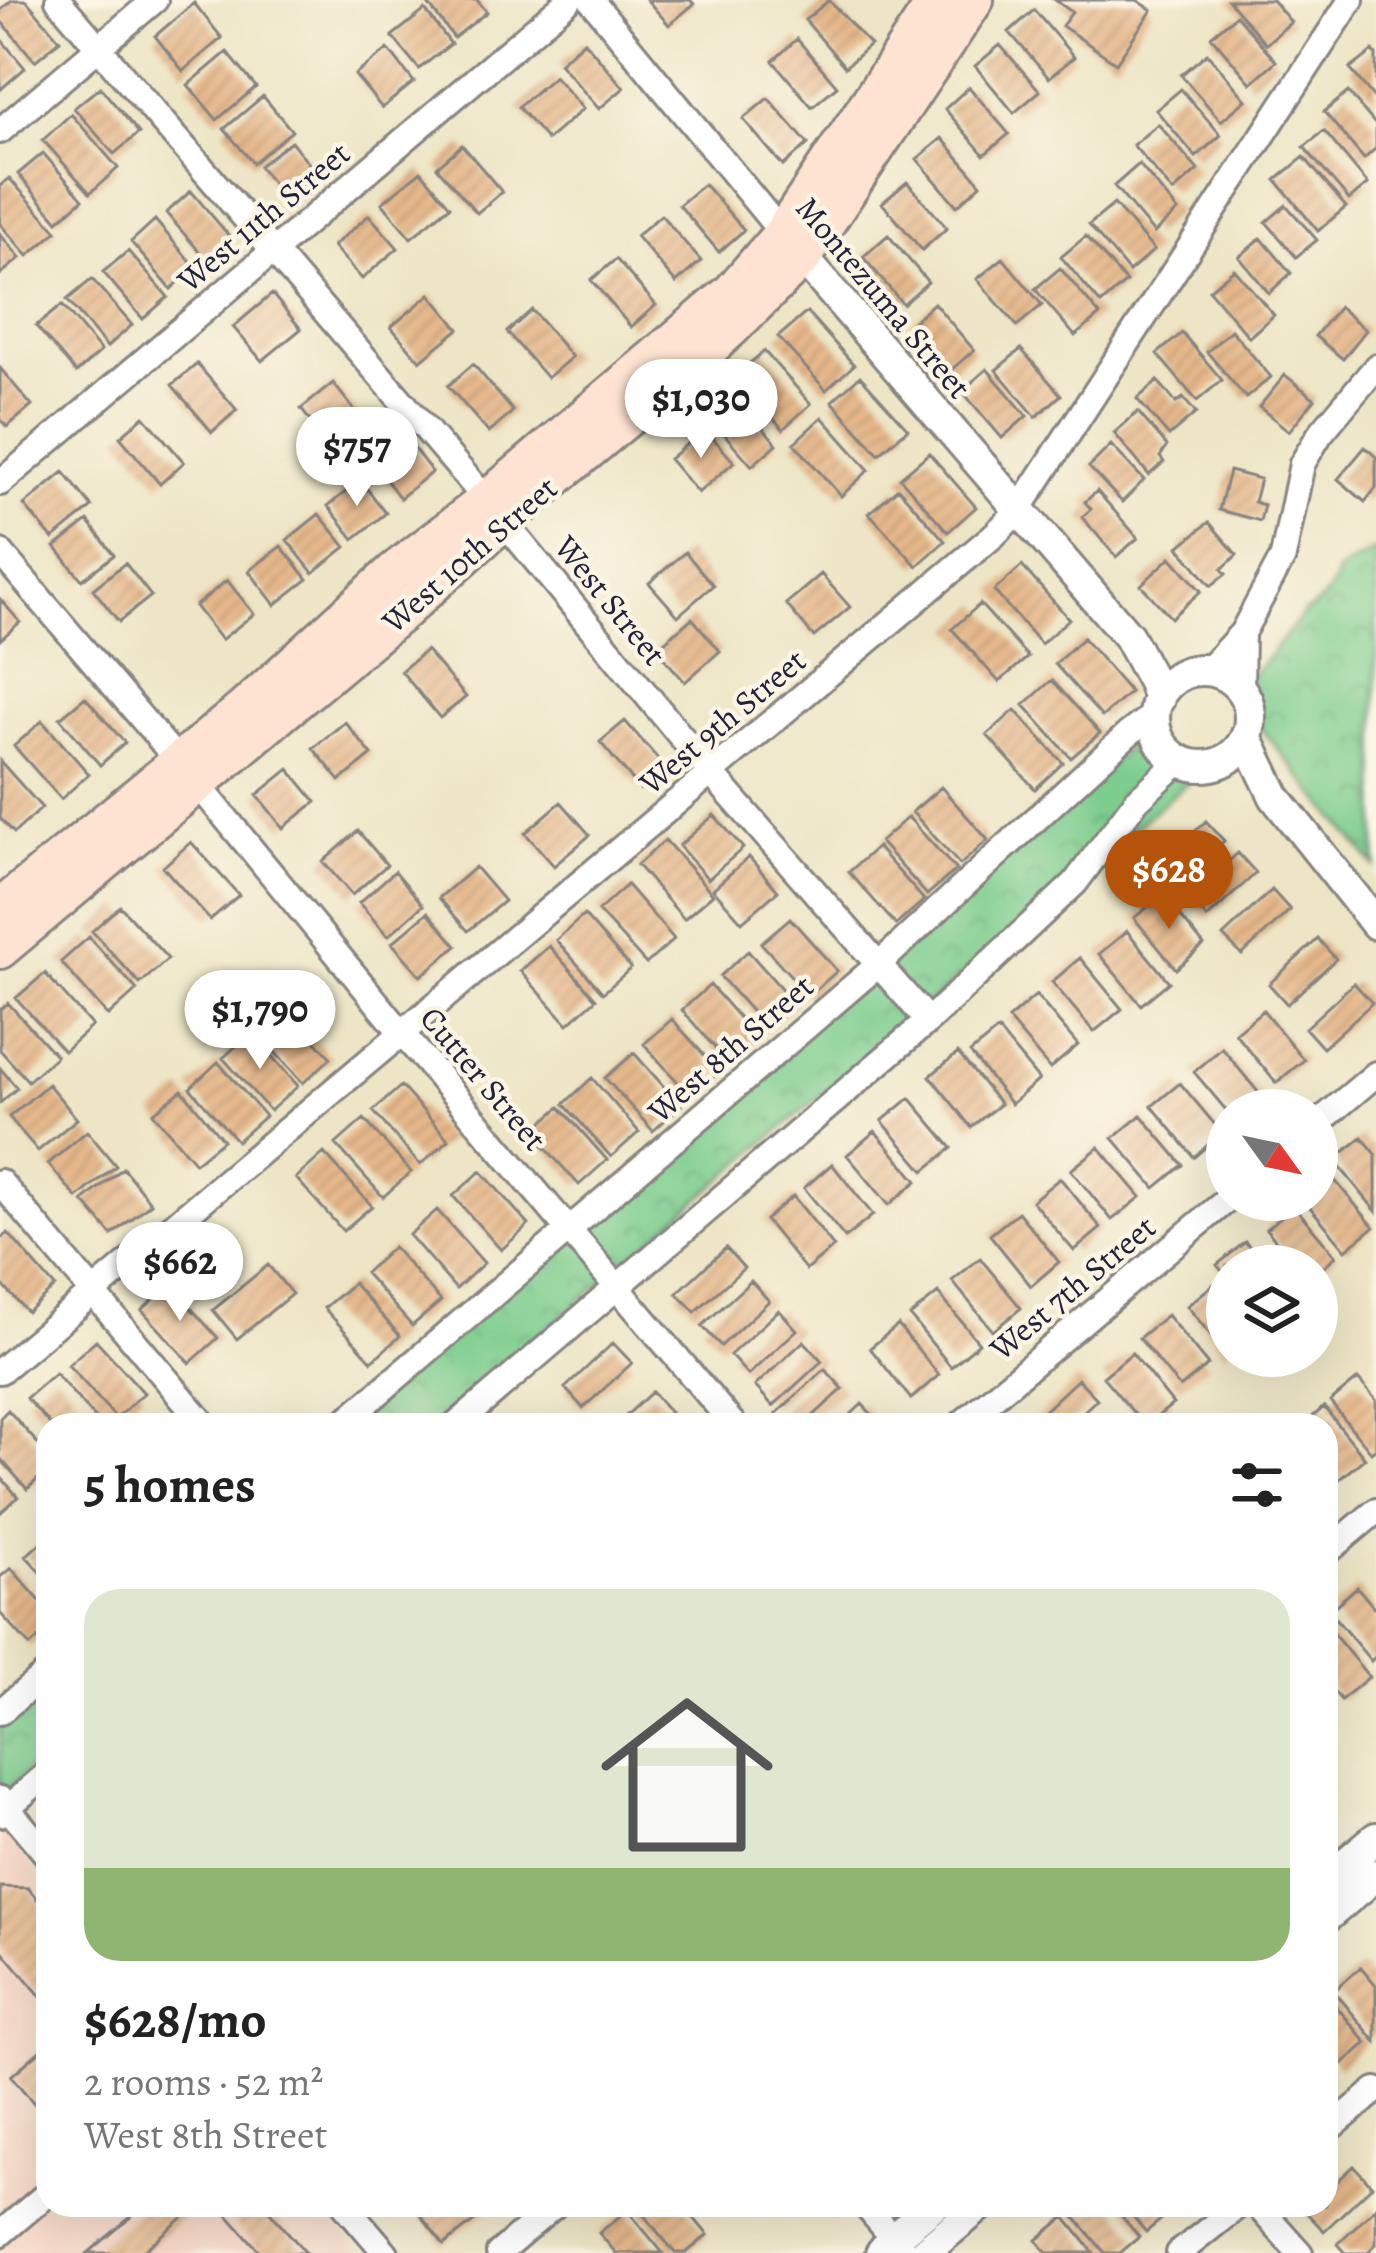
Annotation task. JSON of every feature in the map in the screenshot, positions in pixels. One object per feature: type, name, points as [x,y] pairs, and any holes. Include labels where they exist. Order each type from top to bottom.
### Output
[{"type":"main road","name":"West 10th Street","points":[[793,246],[937,0]]},
{"type":"main road","name":"West 10th Street","points":[[0,908],[398,616],[495,511],[688,368],[793,246],[975,0]]},
{"type":"main road","name":"West 10th Street","points":[[0,950],[188,772]]},
{"type":"street","name":"West Street","points":[[58,0],[928,1021]]},
{"type":"street","points":[[0,131],[155,0]]},
{"type":"street","name":"West 11th Street","points":[[0,482],[569,0]]},
{"type":"street","name":"Montezuma Street","points":[[591,0],[793,246],[1128,636],[1153,682],[1157,706]]},
{"type":"street","name":"West 9th Street","points":[[0,1371],[1018,511],[1351,0]]},
{"type":"street","points":[[1275,797],[1236,771],[1217,764],[1195,766],[1167,752],[1159,739],[1157,706],[1171,682],[1199,672],[1242,633],[1283,557],[1302,464],[1320,434],[1376,367]]},
{"type":"street","name":"Cutter Street","points":[[0,552],[724,1413]]},
{"type":"street","points":[[1241,691],[1242,633]]},
{"type":"street","name":"Montezuma Street","points":[[1128,636],[1166,661],[1199,672]]},
{"type":"street","points":[[1199,672],[1230,679],[1248,706],[1246,737],[1238,751],[1217,764]]},
{"type":"street","name":"West 8th Street","points":[[355,1413],[878,965],[1157,706]]},
{"type":"street","points":[[1246,737],[1275,797],[1376,924]]},
{"type":"street","points":[[470,1413],[928,1021],[1075,883],[1136,801],[1180,761]]},
{"type":"street","points":[[1338,1106],[1376,1074]]},
{"type":"street","points":[[0,1182],[195,1413]]},
{"type":"street","name":"West 7th Street","points":[[974,1413],[1206,1218]]},
{"type":"street","points":[[1338,1543],[1376,1511]]},
{"type":"street","points":[[0,1712],[36,1682]]},
{"type":"street","points":[[36,1782],[2,1807],[36,1843]]},
{"type":"street","points":[[1338,1870],[1376,1838]]},
{"type":"street","points":[[1338,1907],[1376,1874]]},
{"type":"street","points":[[1338,2118],[1376,2090]]},
{"type":"street","points":[[0,2234],[36,2203]]},
{"type":"street","points":[[355,2217],[386,2253]]},
{"type":"street","points":[[499,2253],[541,2217]]},
{"type":"street","points":[[873,2217],[893,2248],[922,2217]]},
{"type":"street","points":[[923,2253],[966,2217]]},
{"type":"street","points":[[1179,2253],[1224,2217]]},
{"type":"street","points":[[1268,2217],[1300,2253]]},
{"type":"shaded area","points":[[0,1829],[36,1872],[36,2217],[330,2217],[361,2253],[0,2253]]},
{"type":"green space","points":[[1376,549],[1376,867],[1241,705],[1238,692],[1305,612],[1326,595],[1338,571]]},
{"type":"green space","points":[[1149,730],[1187,783],[448,1413],[359,1413]]},
{"type":"green space","points":[[36,1692],[36,1764],[0,1795],[0,1724]]},
{"type":"building","points":[[12,0],[26,0],[60,40],[35,61],[0,20],[0,11]]},
{"type":"building","points":[[477,0],[487,12],[454,38],[428,4]]},
{"type":"building","points":[[647,0],[690,0],[694,4],[669,25]]},
{"type":"building","points":[[829,0],[870,45],[845,67],[805,20]]},
{"type":"building","points":[[1055,0],[1137,0],[1152,10],[1116,63],[1062,26],[1072,12]]},
{"type":"building","points":[[1228,0],[1272,0],[1291,22],[1266,44]]},
{"type":"building","points":[[194,3],[222,38],[183,71],[155,36]]},
{"type":"building","points":[[425,10],[451,44],[419,69],[392,36]]},
{"type":"building","points":[[1034,10],[1074,57],[1049,78],[1009,32]]},
{"type":"building","points":[[1236,15],[1276,61],[1251,83],[1211,36]]},
{"type":"building","points":[[0,38],[25,68],[0,90]]},
{"type":"building","points":[[797,39],[837,86],[812,107],[773,61]]},
{"type":"building","points":[[584,41],[624,88],[599,109],[559,63]]},
{"type":"building","points":[[1000,45],[1040,91],[1014,113],[975,66]]},
{"type":"building","points":[[388,49],[414,82],[382,108],[355,75]]},
{"type":"building","points":[[1373,51],[1376,55],[1376,100],[1350,69]]},
{"type":"building","points":[[227,52],[256,87],[217,120],[188,85]]},
{"type":"building","points":[[1207,53],[1246,100],[1221,121],[1181,75]]},
{"type":"building","points":[[554,76],[583,109],[547,140],[518,107]]},
{"type":"building","points":[[100,87],[139,133],[114,154],[74,108]]},
{"type":"building","points":[[969,87],[1009,134],[984,155],[945,109]]},
{"type":"building","points":[[1181,89],[1221,135],[1196,157],[1156,110]]},
{"type":"building","points":[[1348,92],[1376,125],[1376,148],[1364,159],[1324,112]]},
{"type":"building","points":[[263,96],[292,131],[253,163],[224,129]]},
{"type":"building","points":[[768,98],[808,144],[783,166],[743,119]]},
{"type":"building","points":[[71,114],[118,168],[90,193],[43,140]]},
{"type":"building","points":[[1158,124],[1198,170],[1173,192],[1133,145]]},
{"type":"building","points":[[1324,131],[1368,184],[1349,200],[1304,147]]},
{"type":"building","points":[[942,138],[981,184],[957,206],[917,159]]},
{"type":"building","points":[[291,141],[317,174],[285,199],[259,166]]},
{"type":"building","points":[[462,145],[502,192],[477,213],[437,167]]},
{"type":"building","points":[[43,153],[83,199],[58,221],[18,174]]},
{"type":"building","points":[[1304,157],[1346,207],[1318,231],[1276,180]]},
{"type":"building","points":[[1139,164],[1178,211],[1154,233],[1114,186]]},
{"type":"building","points":[[421,171],[450,206],[411,238],[382,203]]},
{"type":"building","points":[[9,178],[57,231],[28,256],[0,224],[0,186]]},
{"type":"building","points":[[907,182],[947,228],[922,250],[882,203]]},
{"type":"building","points":[[704,184],[744,230],[719,252],[679,205]]},
{"type":"building","points":[[191,191],[231,238],[206,259],[166,213]]},
{"type":"building","points":[[1114,204],[1154,250],[1129,272],[1089,225]]},
{"type":"building","points":[[1286,205],[1317,240],[1296,257],[1266,222]]},
{"type":"building","points":[[369,215],[398,248],[362,279],[333,246]]},
{"type":"building","points":[[661,215],[701,261],[676,283],[636,236]]},
{"type":"building","points":[[155,220],[195,267],[171,289],[131,242]]},
{"type":"building","points":[[0,234],[20,258],[0,275]]},
{"type":"building","points":[[888,235],[928,282],[903,304],[863,257]]},
{"type":"building","points":[[1086,236],[1126,282],[1101,304],[1061,257]]},
{"type":"building","points":[[1261,238],[1291,273],[1269,293],[1239,257]]},
{"type":"building","points":[[128,251],[168,297],[143,319],[103,272]]},
{"type":"building","points":[[1003,258],[1042,305],[1017,326],[977,279]]},
{"type":"building","points":[[616,259],[656,305],[631,327],[591,280]]},
{"type":"building","points":[[1060,268],[1100,315],[1075,336],[1035,289]]},
{"type":"building","points":[[1234,269],[1274,315],[1249,337],[1209,290]]},
{"type":"building","points":[[92,279],[132,325],[107,347],[67,300]]},
{"type":"building","points":[[272,294],[301,329],[262,361],[233,327]]},
{"type":"building","points":[[430,294],[459,329],[420,361],[391,327]]},
{"type":"building","points":[[934,303],[974,350],[950,371],[909,325]]},
{"type":"building","points":[[62,305],[101,351],[76,373],[36,326]]},
{"type":"building","points":[[1339,307],[1366,330],[1343,359],[1315,336]]},
{"type":"building","points":[[532,310],[572,357],[547,378],[507,332]]},
{"type":"building","points":[[807,312],[854,365],[826,390],[778,337]]},
{"type":"building","points":[[1231,330],[1271,377],[1246,398],[1207,352]]},
{"type":"building","points":[[1182,333],[1222,380],[1197,401],[1157,354]]},
{"type":"building","points":[[1021,349],[1061,395],[1036,417],[996,370]]},
{"type":"building","points":[[764,351],[811,404],[783,429],[735,376]]},
{"type":"building","points":[[197,364],[237,410],[212,432],[172,385]]},
{"type":"building","points":[[473,364],[513,411],[489,433],[448,386]]},
{"type":"building","points":[[0,368],[32,406],[7,427],[0,419]]},
{"type":"building","points":[[987,369],[1027,416],[1002,438],[962,391]]},
{"type":"building","points":[[1285,375],[1315,399],[1289,431],[1259,407]]},
{"type":"building","points":[[860,376],[908,429],[879,454],[832,401]]},
{"type":"building","points":[[1158,381],[1176,403],[1183,398],[1196,413],[1169,436],[1137,399]]},
{"type":"building","points":[[333,383],[359,416],[327,442],[301,409]]},
{"type":"building","points":[[737,398],[777,444],[752,466],[712,420]]},
{"type":"building","points":[[1138,412],[1167,446],[1160,457],[1164,462],[1149,475],[1114,433]]},
{"type":"building","points":[[144,416],[184,462],[160,484],[120,437]]},
{"type":"building","points":[[822,417],[869,470],[841,496],[794,443]]},
{"type":"building","points":[[705,429],[734,462],[698,493],[669,459]]},
{"type":"building","points":[[406,438],[432,472],[400,498],[374,464]]},
{"type":"building","points":[[1111,445],[1144,480],[1122,502],[1089,467]]},
{"type":"building","points":[[1365,447],[1376,457],[1376,488],[1365,502],[1338,479]]},
{"type":"building","points":[[929,453],[976,507],[948,532],[900,478]]},
{"type":"building","points":[[1229,471],[1260,479],[1254,502],[1264,505],[1260,521],[1219,510]]},
{"type":"building","points":[[64,472],[92,507],[53,539],[24,505]]},
{"type":"building","points":[[360,480],[386,513],[354,539],[328,506]]},
{"type":"building","points":[[898,488],[945,541],[917,566],[869,513]]},
{"type":"building","points":[[1097,491],[1138,538],[1116,557],[1082,517],[1091,509],[1085,502]]},
{"type":"building","points":[[319,514],[346,547],[313,573],[287,540]]},
{"type":"building","points":[[88,521],[114,555],[82,580],[55,547]]},
{"type":"building","points":[[1209,522],[1237,555],[1222,569],[1226,574],[1211,586],[1179,547]]},
{"type":"building","points":[[281,546],[308,579],[275,605],[249,571]]},
{"type":"building","points":[[685,552],[713,585],[678,616],[649,583]]},
{"type":"building","points":[[1171,557],[1201,591],[1171,618],[1141,585]]},
{"type":"building","points":[[125,563],[151,596],[119,622],[93,589]]},
{"type":"building","points":[[1022,566],[1069,619],[1041,644],[994,591]]},
{"type":"building","points":[[821,574],[850,607],[814,637],[786,604]]},
{"type":"building","points":[[227,580],[254,614],[221,640],[195,606]]},
{"type":"building","points":[[0,599],[20,622],[0,640]]},
{"type":"building","points":[[980,604],[1028,657],[999,682],[952,629]]},
{"type":"building","points":[[692,618],[720,651],[685,682],[656,649]]},
{"type":"building","points":[[1083,638],[1130,692],[1102,717],[1055,664]]},
{"type":"building","points":[[426,650],[466,697],[440,718],[401,671]]},
{"type":"building","points":[[1052,680],[1100,733],[1071,758],[1024,705]]},
{"type":"building","points":[[85,697],[125,743],[100,765],[60,718]]},
{"type":"building","points":[[1015,710],[1063,763],[1035,789],[987,735]]},
{"type":"building","points":[[42,721],[89,774],[61,799],[14,746]]},
{"type":"building","points":[[625,721],[665,767],[640,789],[600,742]]},
{"type":"building","points":[[345,722],[372,755],[340,781],[313,748]]},
{"type":"building","points":[[0,761],[42,808],[14,833],[0,818]]},
{"type":"building","points":[[289,769],[316,802],[283,828],[257,795]]},
{"type":"building","points":[[941,787],[988,840],[960,865],[912,812]]},
{"type":"building","points":[[561,802],[590,835],[554,866],[525,833]]},
{"type":"building","points":[[714,815],[743,848],[708,879],[679,846]]},
{"type":"building","points":[[908,817],[956,870],[927,895],[880,842]]},
{"type":"building","points":[[1206,821],[1224,841],[1176,886],[1158,866]]},
{"type":"building","points":[[358,831],[387,865],[352,895],[323,862]]},
{"type":"building","points":[[665,840],[713,894],[684,919],[637,865]]},
{"type":"building","points":[[191,842],[239,895],[210,920],[163,867]]},
{"type":"building","points":[[877,847],[924,900],[896,925],[849,872]]},
{"type":"building","points":[[1238,853],[1256,873],[1207,918],[1189,898]]},
{"type":"building","points":[[749,857],[778,891],[742,922],[713,889]]},
{"type":"building","points":[[475,867],[504,901],[468,931],[439,898]]},
{"type":"building","points":[[395,871],[423,905],[388,936],[359,903]]},
{"type":"building","points":[[627,885],[674,939],[646,964],[598,911]]},
{"type":"building","points":[[1272,890],[1290,910],[1242,955],[1223,936]]},
{"type":"building","points":[[1163,895],[1204,945],[1176,969],[1134,918]]},
{"type":"building","points":[[120,906],[168,959],[140,984],[92,931]]},
{"type":"building","points":[[428,912],[457,946],[421,976],[392,943]]},
{"type":"building","points":[[584,915],[631,968],[603,993],[556,940]]},
{"type":"building","points":[[790,918],[837,971],[809,996],[761,943]]},
{"type":"building","points":[[1127,931],[1169,982],[1141,1005],[1099,954]]},
{"type":"building","points":[[89,937],[137,990],[108,1016],[61,962]]},
{"type":"building","points":[[1318,939],[1336,959],[1287,1004],[1269,984]]},
{"type":"building","points":[[549,946],[596,999],[568,1024],[520,971]]},
{"type":"building","points":[[748,951],[795,1004],[767,1029],[720,976]]},
{"type":"building","points":[[1080,958],[1122,1009],[1094,1032],[1052,982]]},
{"type":"building","points":[[45,973],[92,1026],[64,1051],[16,998]]},
{"type":"building","points":[[1354,983],[1372,1003],[1323,1048],[1305,1028]]},
{"type":"building","points":[[710,985],[757,1038],[729,1064],[682,1010]]},
{"type":"building","points":[[1036,995],[1078,1045],[1050,1069],[1008,1019]]},
{"type":"building","points":[[8,1003],[56,1056],[28,1081],[0,1050],[0,1010]]},
{"type":"building","points":[[284,1005],[331,1058],[303,1083],[255,1030]]},
{"type":"building","points":[[1263,1010],[1304,1060],[1276,1083],[1235,1033]]},
{"type":"building","points":[[672,1019],[719,1072],[691,1097],[644,1044]]},
{"type":"building","points":[[998,1030],[1039,1080],[1011,1104],[970,1053]]},
{"type":"building","points":[[251,1033],[298,1086],[270,1111],[223,1058]]},
{"type":"building","points":[[1222,1048],[1256,1089],[1208,1089],[1194,1072]]},
{"type":"building","points":[[634,1053],[681,1106],[653,1131],[605,1078]]},
{"type":"building","points":[[958,1053],[1000,1104],[971,1127],[930,1076]]},
{"type":"building","points":[[218,1062],[265,1116],[237,1141],[190,1088]]},
{"type":"building","points":[[0,1068],[17,1088],[0,1103]]},
{"type":"building","points":[[592,1078],[639,1132],[611,1157],[564,1104]]},
{"type":"building","points":[[1180,1083],[1206,1114],[1206,1147],[1194,1157],[1152,1106]]},
{"type":"building","points":[[48,1084],[77,1119],[38,1151],[9,1117]]},
{"type":"building","points":[[401,1086],[449,1140],[420,1165],[373,1111]]},
{"type":"building","points":[[182,1090],[223,1140],[195,1163],[153,1113]]},
{"type":"building","points":[[910,1098],[952,1148],[924,1171],[882,1121]]},
{"type":"building","points":[[560,1107],[607,1160],[579,1185],[531,1132]]},
{"type":"building","points":[[1141,1115],[1183,1165],[1155,1188],[1113,1138]]},
{"type":"building","points":[[364,1119],[411,1172],[383,1197],[336,1144]]},
{"type":"building","points":[[87,1131],[116,1166],[77,1198],[48,1164]]},
{"type":"building","points":[[875,1131],[917,1181],[889,1205],[847,1155]]},
{"type":"building","points":[[1362,1137],[1376,1154],[1376,1211],[1338,1165],[1338,1157]]},
{"type":"building","points":[[1099,1147],[1141,1197],[1112,1220],[1071,1170]]},
{"type":"building","points":[[324,1153],[372,1206],[343,1231],[296,1178]]},
{"type":"building","points":[[832,1164],[873,1215],[845,1238],[804,1188]]},
{"type":"building","points":[[123,1168],[151,1203],[112,1235],[83,1201]]},
{"type":"building","points":[[481,1171],[529,1225],[501,1250],[453,1196]]},
{"type":"building","points":[[1060,1178],[1101,1228],[1074,1251],[1032,1201]]},
{"type":"building","points":[[1338,1184],[1374,1227],[1346,1250],[1322,1221],[1338,1221]]},
{"type":"building","points":[[793,1196],[834,1247],[806,1270],[765,1220]]},
{"type":"building","points":[[437,1210],[484,1263],[456,1289],[409,1235]]},
{"type":"building","points":[[1018,1212],[1059,1262],[1031,1286],[990,1235]]},
{"type":"building","points":[[1276,1221],[1307,1221],[1327,1245],[1279,1245],[1266,1229]]},
{"type":"building","points":[[8,1233],[55,1287],[27,1312],[0,1282],[0,1240]]},
{"type":"building","points":[[393,1247],[441,1301],[412,1326],[365,1273]]},
{"type":"building","points":[[726,1248],[744,1268],[695,1312],[677,1293]]},
{"type":"building","points":[[980,1258],[1021,1308],[993,1331],[952,1281]]},
{"type":"building","points":[[268,1265],[292,1294],[237,1339],[213,1310]]},
{"type":"building","points":[[751,1281],[769,1301],[721,1346],[702,1326]]},
{"type":"building","points":[[353,1283],[400,1336],[372,1361],[324,1308]]},
{"type":"building","points":[[170,1285],[218,1338],[190,1363],[142,1310]]},
{"type":"building","points":[[1206,1290],[1206,1329],[1187,1306]]},
{"type":"building","points":[[938,1293],[979,1343],[951,1367],[910,1316]]},
{"type":"building","points":[[779,1310],[797,1330],[748,1375],[730,1355]]},
{"type":"building","points":[[1167,1315],[1206,1367],[1180,1388],[1139,1338]]},
{"type":"building","points":[[898,1325],[939,1375],[911,1399],[870,1348]]},
{"type":"building","points":[[96,1340],[144,1393],[122,1413],[111,1413],[68,1365]]},
{"type":"building","points":[[804,1341],[822,1361],[773,1406],[755,1386]]},
{"type":"building","points":[[613,1343],[632,1363],[583,1408],[565,1388]]},
{"type":"building","points":[[1132,1353],[1173,1404],[1162,1413],[1134,1413],[1103,1377]]},
{"type":"building","points":[[825,1369],[843,1389],[816,1413],[777,1413]]},
{"type":"building","points":[[55,1373],[90,1413],[40,1413],[26,1398]]},
{"type":"building","points":[[1078,1379],[1097,1399],[1082,1413],[1042,1413]]},
{"type":"building","points":[[1358,1379],[1376,1400],[1376,1448],[1371,1452],[1330,1402]]},
{"type":"building","points":[[652,1392],[670,1412],[669,1413],[629,1413]]},
{"type":"building","points":[[8,1410],[36,1442],[36,1481],[27,1489],[0,1458],[0,1418]]},
{"type":"building","points":[[1338,1424],[1365,1458],[1338,1480]]},
{"type":"building","points":[[0,1476],[18,1497],[0,1513]]},
{"type":"building","points":[[36,1547],[36,1567],[26,1556]]},
{"type":"building","points":[[11,1568],[36,1596],[36,1641],[30,1646],[0,1613],[0,1577]]},
{"type":"building","points":[[1357,1587],[1376,1610],[1376,1656],[1371,1661],[1338,1622],[1338,1603]]},
{"type":"building","points":[[1338,1640],[1369,1677],[1341,1700],[1338,1696]]},
{"type":"building","points":[[0,1887],[28,1888],[36,1898],[36,1991],[0,1948]]},
{"type":"building","points":[[1361,1967],[1376,1985],[1376,2042],[1338,1996],[1338,1987]]},
{"type":"building","points":[[1338,2008],[1367,2043],[1338,2066]]},
{"type":"building","points":[[36,2054],[36,2106],[11,2076]]},
{"type":"building","points":[[1354,2166],[1372,2186],[1324,2231],[1311,2217],[1338,2217],[1338,2181]]},
{"type":"building","points":[[1376,2207],[1376,2244],[1367,2253],[1345,2253],[1337,2244]]},
{"type":"building","points":[[131,2217],[184,2217],[141,2253],[88,2253]]},
{"type":"building","points":[[230,2217],[274,2217],[306,2253],[261,2253]]},
{"type":"building","points":[[422,2217],[480,2217],[444,2245]]},
{"type":"building","points":[[618,2217],[633,2217],[663,2253],[616,2253],[599,2233]]},
{"type":"building","points":[[645,2217],[693,2217],[708,2235],[686,2253],[675,2253]]},
{"type":"building","points":[[1065,2217],[1094,2253],[1047,2253],[1037,2240]]},
{"type":"building","points":[[1075,2217],[1122,2217],[1139,2237],[1120,2253],[1105,2253]]},
{"type":"building","points":[[1133,2217],[1164,2217],[1146,2232]]}]
